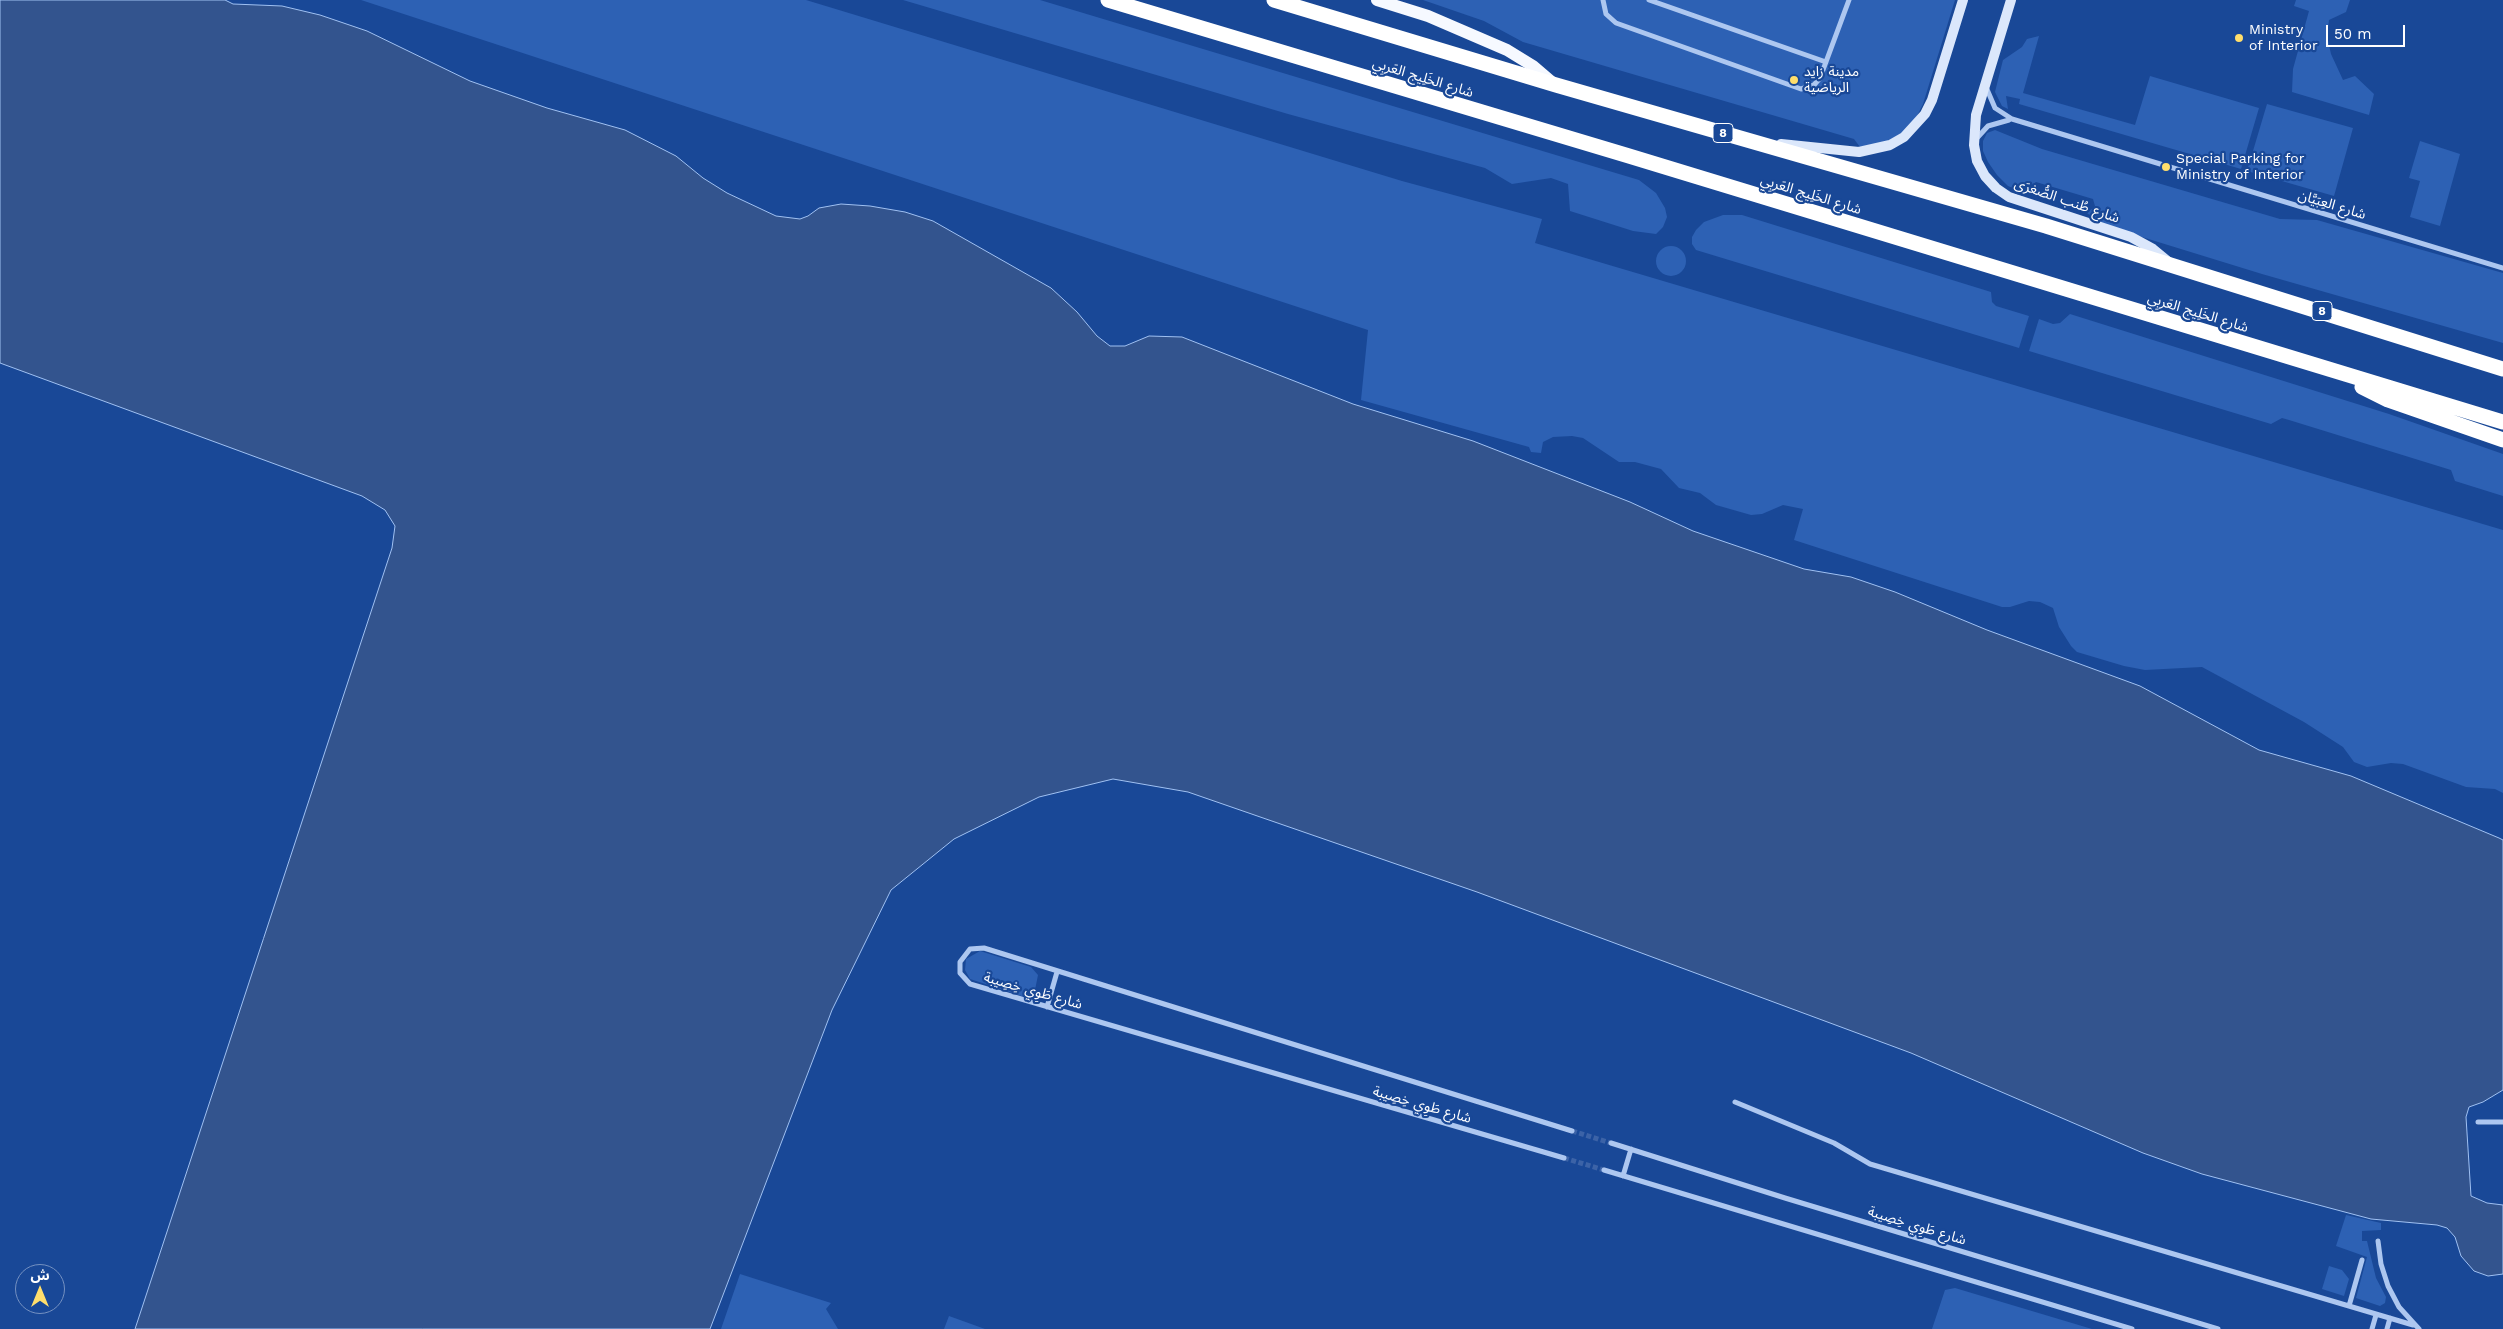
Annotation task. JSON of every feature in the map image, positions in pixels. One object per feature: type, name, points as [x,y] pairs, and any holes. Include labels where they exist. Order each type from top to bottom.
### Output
[{"type":"highway","name":"شارع الخَلِيج العَربِي","points":[[1108,0],[2503,422]]},
{"type":"highway","name":"8","points":[[1274,0],[1556,85],[1753,141],[2172,265],[2503,369]]},
{"type":"highway","points":[[2472,358],[2503,362]]},
{"type":"highway","points":[[2339,373],[2382,397],[2503,440]]},
{"type":"main road","points":[[1377,0],[1428,16],[1506,50],[1533,66],[1556,85]]},
{"type":"street","points":[[1603,0],[1606,14],[1616,23],[1796,88],[1810,87],[1818,82],[1849,0]]},
{"type":"street","points":[[1649,0],[1826,62]]},
{"type":"street","points":[[1753,141],[1860,152],[1890,145],[1904,137],[1925,114],[1932,100],[1963,0]]},
{"type":"street","name":"شارع طُنب الصُّغرَى","points":[[2011,0],[1976,115],[1974,145],[1978,161],[1985,176],[1996,188],[2009,197],[2139,240],[2153,248],[2172,265]]},
{"type":"street","name":"شارع العِبَيَّان","points":[[1985,82],[1988,96],[1995,108],[2012,120],[2503,268]]},
{"type":"street","points":[[1974,145],[1982,131],[1988,126],[1996,122],[2012,120]]},
{"type":"street","name":"شارع طَوِي خِصِيبة","points":[[1564,1158],[970,984],[960,973],[961,958],[970,949],[984,948],[1572,1131]]},
{"type":"street","points":[[1047,1006],[1057,972]]},
{"type":"street","points":[[1735,1102],[1834,1143],[1870,1164],[2390,1318],[2413,1325],[2419,1329]]},
{"type":"street","points":[[2478,1122],[2503,1122]]},
{"type":"street","name":"شارع طَوِي خِصِيبة","points":[[1612,1143],[1785,1198],[2218,1329]]},
{"type":"street","points":[[1623,1176],[1631,1149]]},
{"type":"street","points":[[1604,1170],[2132,1329]]},
{"type":"street","points":[[2378,1240],[2381,1264],[2388,1286],[2399,1307],[2413,1325]]},
{"type":"street","points":[[2349,1306],[2362,1260]]},
{"type":"street","points":[[2372,1329],[2376,1315]]},
{"type":"street","points":[[2387,1329],[2390,1318]]},
{"type":"shaded area","points":[[0,0],[225,0],[233,4],[282,6],[320,15],[367,31],[470,81],[547,108],[625,130],[676,156],[703,178],[727,193],[776,216],[800,219],[819,208],[841,204],[870,206],[905,212],[933,221],[1051,288],[1077,312],[1097,336],[1110,346],[1125,346],[1149,336],[1182,337],[1353,404],[1473,441],[1630,502],[1693,531],[1804,569],[1851,577],[1895,592],[1987,630],[2140,686],[2259,750],[2351,776],[2503,840],[2503,1090],[2483,1102],[2469,1107],[2466,1117],[2471,1196],[2487,1203],[2503,1205],[2503,1274],[2488,1276],[2474,1271],[2461,1256],[2455,1237],[2447,1228],[2437,1225],[2371,1219],[2202,1174],[2143,1153],[1911,1053],[1477,892],[1188,792],[1113,779],[1039,797],[954,839],[891,890],[832,1010],[710,1329],[135,1329],[392,548],[395,526],[385,510],[362,496],[0,363]]},
{"type":"shaded area","points":[[361,0],[806,0],[1402,181],[1542,219],[1535,243],[2503,530],[2503,793],[2495,789],[2466,787],[2403,764],[2391,763],[2367,767],[2354,762],[2343,747],[2304,722],[2202,667],[2145,670],[2124,666],[2077,652],[2059,627],[2053,608],[2040,602],[2029,601],[2010,607],[2002,607],[1794,540],[1803,509],[1783,505],[1762,514],[1751,515],[1716,505],[1700,493],[1679,488],[1661,469],[1635,462],[1619,462],[1583,438],[1572,436],[1553,437],[1543,442],[1541,453],[1531,452],[1529,447],[1361,400],[1368,330]]},
{"type":"shaded area","points":[[903,0],[1040,0],[1639,180],[1656,193],[1665,208],[1667,217],[1663,227],[1656,234],[1633,231],[1570,211],[1568,184],[1551,178],[1512,184],[1485,168],[1288,114]]},
{"type":"shaded area","name":"مدينة زايد الرياضية","points":[[1423,0],[1955,0],[1923,104],[1915,120],[1902,133],[1886,142],[1860,147],[1854,139],[1523,42],[1484,21]]},
{"type":"shaded area","points":[[2296,0],[2350,0],[2346,12],[2329,20],[2327,36],[2331,54],[2343,80],[2355,76],[2374,94],[2369,115],[2292,92],[2293,69],[2309,11],[2294,6]]},
{"type":"shaded area","points":[[2039,36],[2023,93],[2135,125],[2150,76],[2259,108],[2241,169],[2019,104],[2020,99],[2006,96],[2008,109],[2002,106],[1995,92],[2003,60],[2022,47],[2027,39]]},
{"type":"shaded area","points":[[2267,104],[2353,128],[2334,196],[2247,171]]},
{"type":"shaded area","points":[[1995,130],[2042,149],[2280,219],[2317,220],[2503,273],[2503,343],[2262,274],[2103,225],[2087,213],[2095,206],[2093,199],[2036,182],[2030,186],[2033,195],[2022,192],[2008,186],[1997,175],[1983,151],[1983,141],[1987,133]]},
{"type":"shaded area","points":[[2420,141],[2460,154],[2440,226],[2410,217],[2420,181],[2409,178]]},
{"type":"shaded area","points":[[1723,215],[1742,215],[1991,292],[1992,302],[1996,306],[2029,316],[2019,348],[1696,250],[1692,244],[1692,237],[1696,230],[1704,222]]},
{"type":"shaded area","points":[[1671,246],[1682,250],[1686,261],[1682,272],[1671,276],[1660,272],[1656,261],[1660,250]]},
{"type":"shaded area","points":[[2070,314],[2389,414],[2503,454],[2503,496],[2455,481],[2451,470],[2289,420],[2282,418],[2271,424],[2029,351],[2039,319],[2053,324],[2060,323]]},
{"type":"shaded area","points":[[980,951],[1031,967],[1038,975],[1035,990],[1022,996],[970,979],[965,970],[966,959]]},
{"type":"shaded area","points":[[2346,1215],[2381,1223],[2381,1230],[2362,1231],[2362,1241],[2367,1241],[2376,1278],[2386,1297],[2385,1303],[2380,1306],[2356,1298],[2367,1257],[2336,1246]]},
{"type":"shaded area","points":[[2329,1266],[2342,1270],[2349,1279],[2344,1296],[2322,1289]]},
{"type":"shaded area","points":[[740,1274],[831,1303],[826,1309],[838,1329],[721,1329]]},
{"type":"shaded area","points":[[1955,1288],[2092,1329],[1932,1329],[1945,1290]]},
{"type":"shaded area","points":[[949,1316],[985,1329],[944,1329]]},
{"type":"tunnel","points":[[1572,1131],[1611,1143]]},
{"type":"tunnel","points":[[1564,1158],[1604,1170]]},
{"type":"place","name":"Ministry of Interior","points":[[2239,38]]},
{"type":"place","name":"مدينة زايد الرياضية","points":[[1794,80]]},
{"type":"place","name":"Special Parking for Ministry of Interior","points":[[2166,167]]}]
